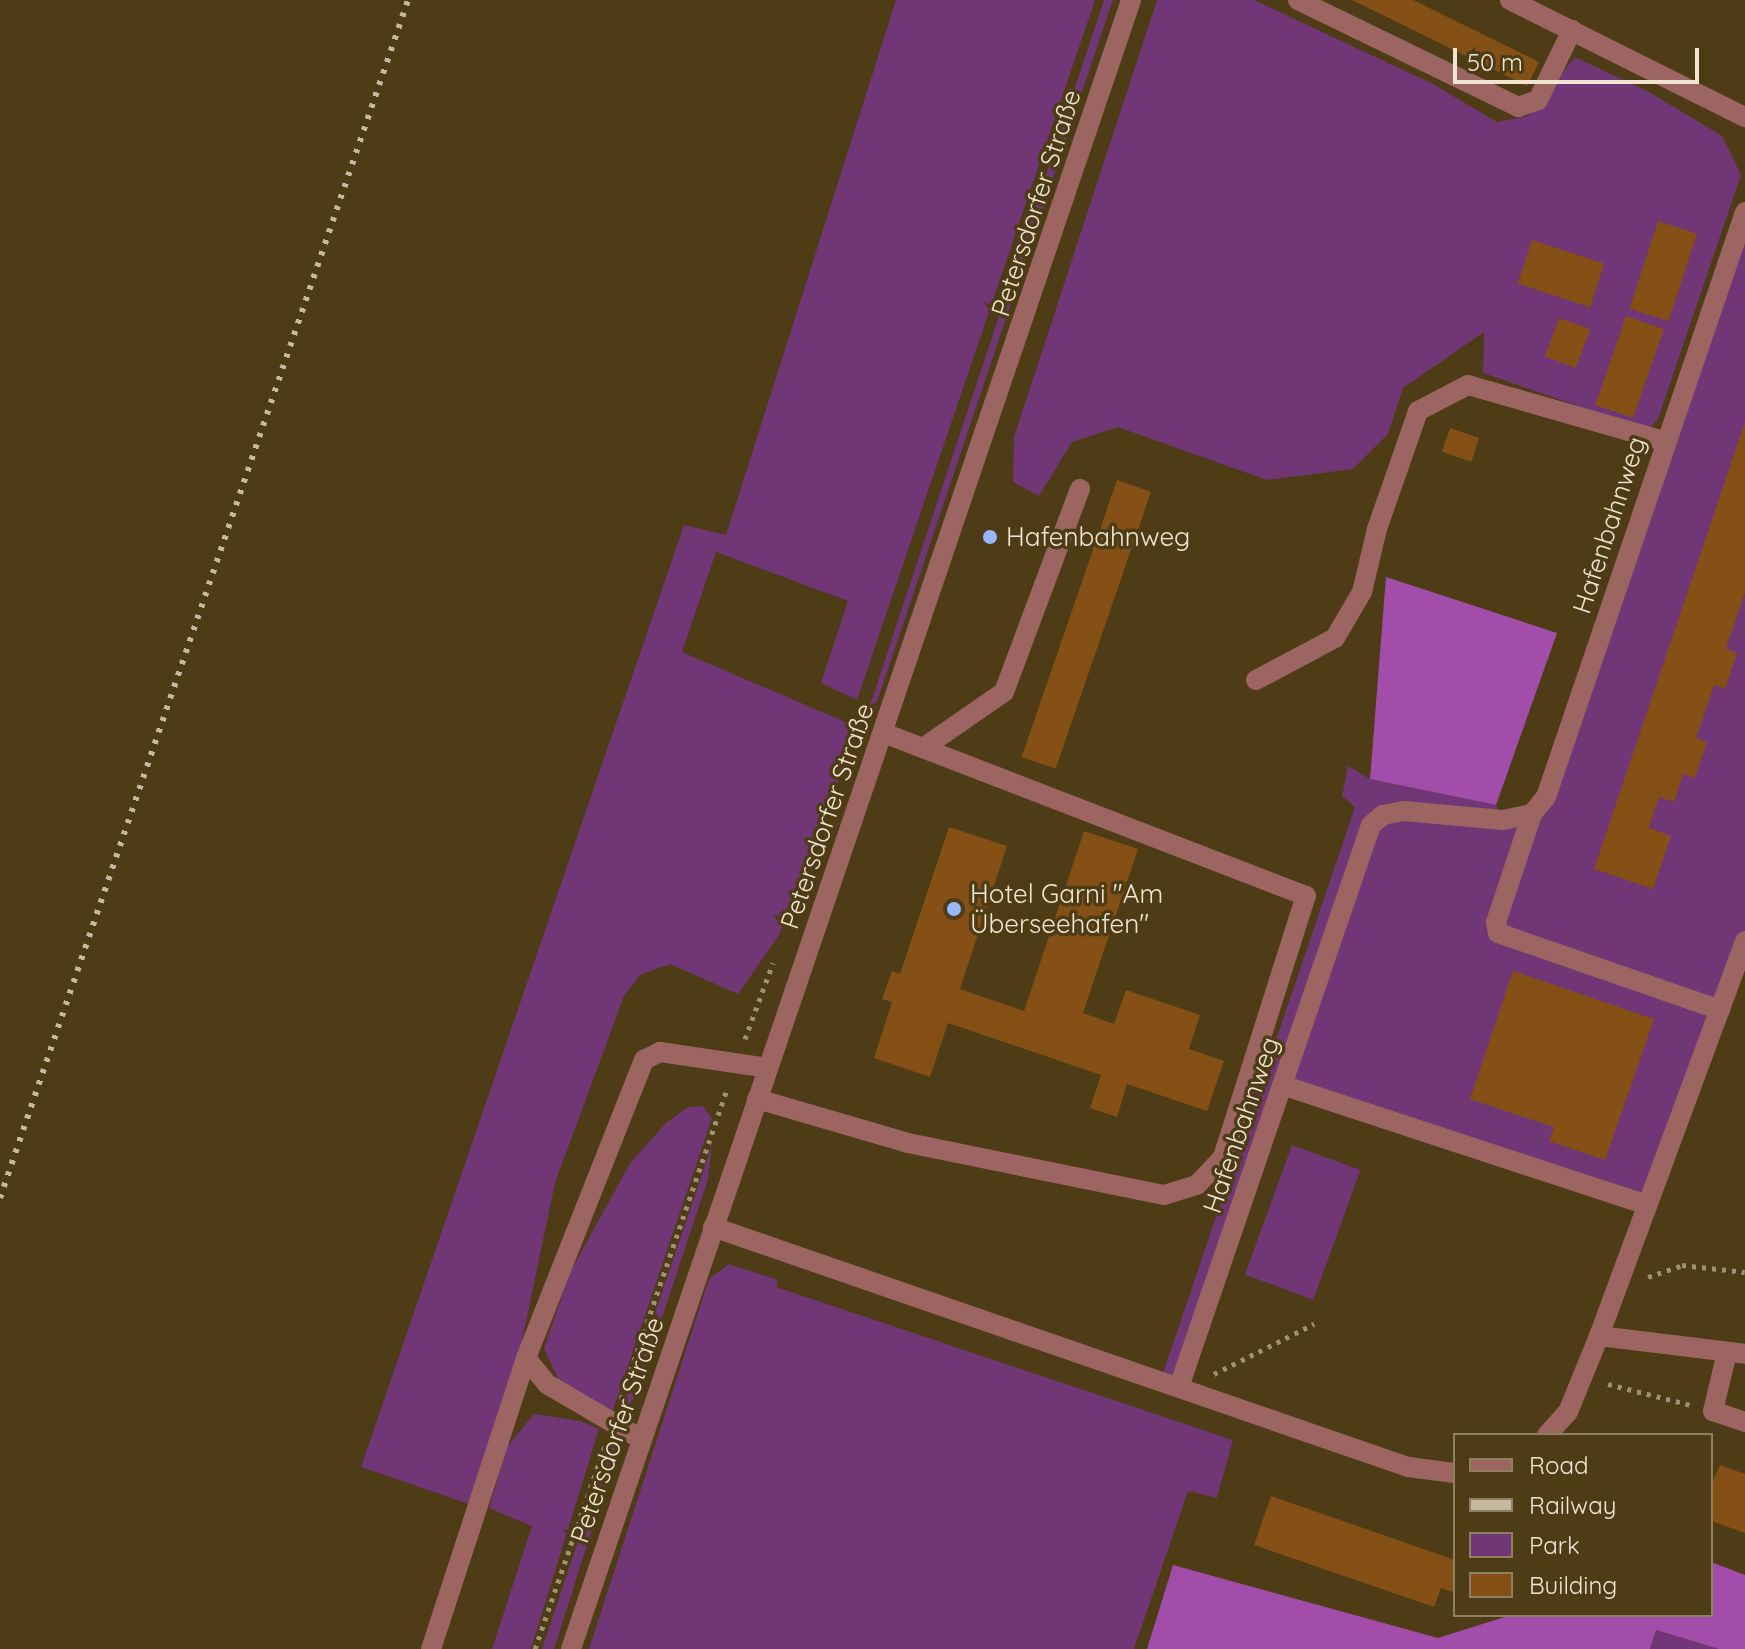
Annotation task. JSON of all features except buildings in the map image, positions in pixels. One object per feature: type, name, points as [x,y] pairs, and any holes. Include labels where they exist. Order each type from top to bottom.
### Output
[{"type":"street","name":"Petersdorfer Straße","points":[[571,1649],[1131,0]]},
{"type":"street","points":[[1298,0],[1518,107],[1538,100],[1572,30]]},
{"type":"street","points":[[1510,0],[1745,117]]},
{"type":"street","name":"Hafenbahnweg","points":[[1179,1387],[1371,825],[1383,815],[1404,811],[1503,820],[1532,814],[1546,797],[1663,441],[1745,212]]},
{"type":"street","points":[[1256,680],[1335,638],[1356,603],[1418,411],[1468,385],[1663,441]]},
{"type":"street","points":[[923,748],[1004,692],[1080,489]]},
{"type":"street","points":[[757,1099],[908,1143],[1164,1195],[1197,1185],[1223,1157],[1306,896],[883,733]]},
{"type":"street","points":[[1532,814],[1496,922],[1498,933],[1720,1010]]},
{"type":"street","points":[[1549,1433],[1568,1412],[1584,1377],[1745,941]]},
{"type":"street","points":[[431,1649],[526,1358],[644,1060],[660,1052],[768,1068]]},
{"type":"street","points":[[1282,1085],[1646,1205]]},
{"type":"street","points":[[713,1227],[1408,1467],[1453,1473]]},
{"type":"street","points":[[1599,1336],[1736,1353],[1713,1411],[1745,1422]]},
{"type":"street","points":[[526,1358],[547,1384],[641,1439]]},
{"type":"path","points":[[1616,1287],[1682,1265],[1745,1272]]},
{"type":"path","points":[[1179,1387],[1314,1324]]},
{"type":"path","points":[[1584,1377],[1713,1411]]},
{"type":"green space","points":[[896,0],[1095,0],[857,700],[821,683],[848,601],[716,552],[682,652],[850,724],[844,765],[779,935],[738,994],[670,964],[640,975],[624,996],[555,1183],[514,1379],[469,1504],[361,1467],[684,525],[726,535]]},
{"type":"green space","points":[[1104,0],[1113,0],[877,702],[870,705]]},
{"type":"green space","points":[[1157,0],[1254,0],[1433,84],[1497,122],[1528,116],[1575,57],[1649,92],[1722,136],[1741,175],[1658,419],[1648,430],[1483,373],[1484,332],[1403,388],[1388,434],[1353,469],[1267,480],[1118,427],[1072,442],[1039,496],[1013,482],[1014,437]]},
{"type":"green space","points":[[1745,212],[1745,941],[1646,1205],[1282,1085],[1179,1387],[1161,1379],[1355,807],[1342,796],[1348,766],[1370,779],[1496,805],[1503,820],[1532,814]]},
{"type":"green space","points":[[703,1106],[712,1118],[612,1413],[560,1383],[544,1349],[570,1272],[631,1162],[667,1122],[688,1107]]},
{"type":"green space","points":[[712,1145],[708,1179],[636,1396],[621,1413]]},
{"type":"green space","points":[[1292,1145],[1361,1170],[1313,1300],[1245,1275]]},
{"type":"green space","points":[[729,1264],[778,1280],[776,1287],[1233,1440],[1217,1498],[1188,1491],[1134,1649],[589,1649],[706,1288],[710,1278]]},
{"type":"green space","points":[[534,1414],[581,1421],[599,1429],[531,1649],[492,1649],[532,1526],[489,1508],[507,1447]]},
{"type":"green space","points":[[612,1439],[616,1454],[554,1649],[542,1649]]},
{"type":"green space","points":[[1656,1630],[1719,1649],[1650,1649]]},
{"type":"shaded area","points":[[1386,577],[1557,633],[1496,805],[1370,779]]},
{"type":"shaded area","points":[[1713,1563],[1745,1575],[1745,1649],[1719,1649],[1656,1630],[1650,1649],[1147,1649],[1173,1565],[1438,1638],[1505,1617],[1713,1617]]},
{"type":"railway","points":[[0,1198],[408,0]]},
{"type":"place","name":"Hafenbahnweg","points":[[990,537]]},
{"type":"place","name":"Hotel Garni \"Am Überseehafen\"","points":[[954,909]]}]
